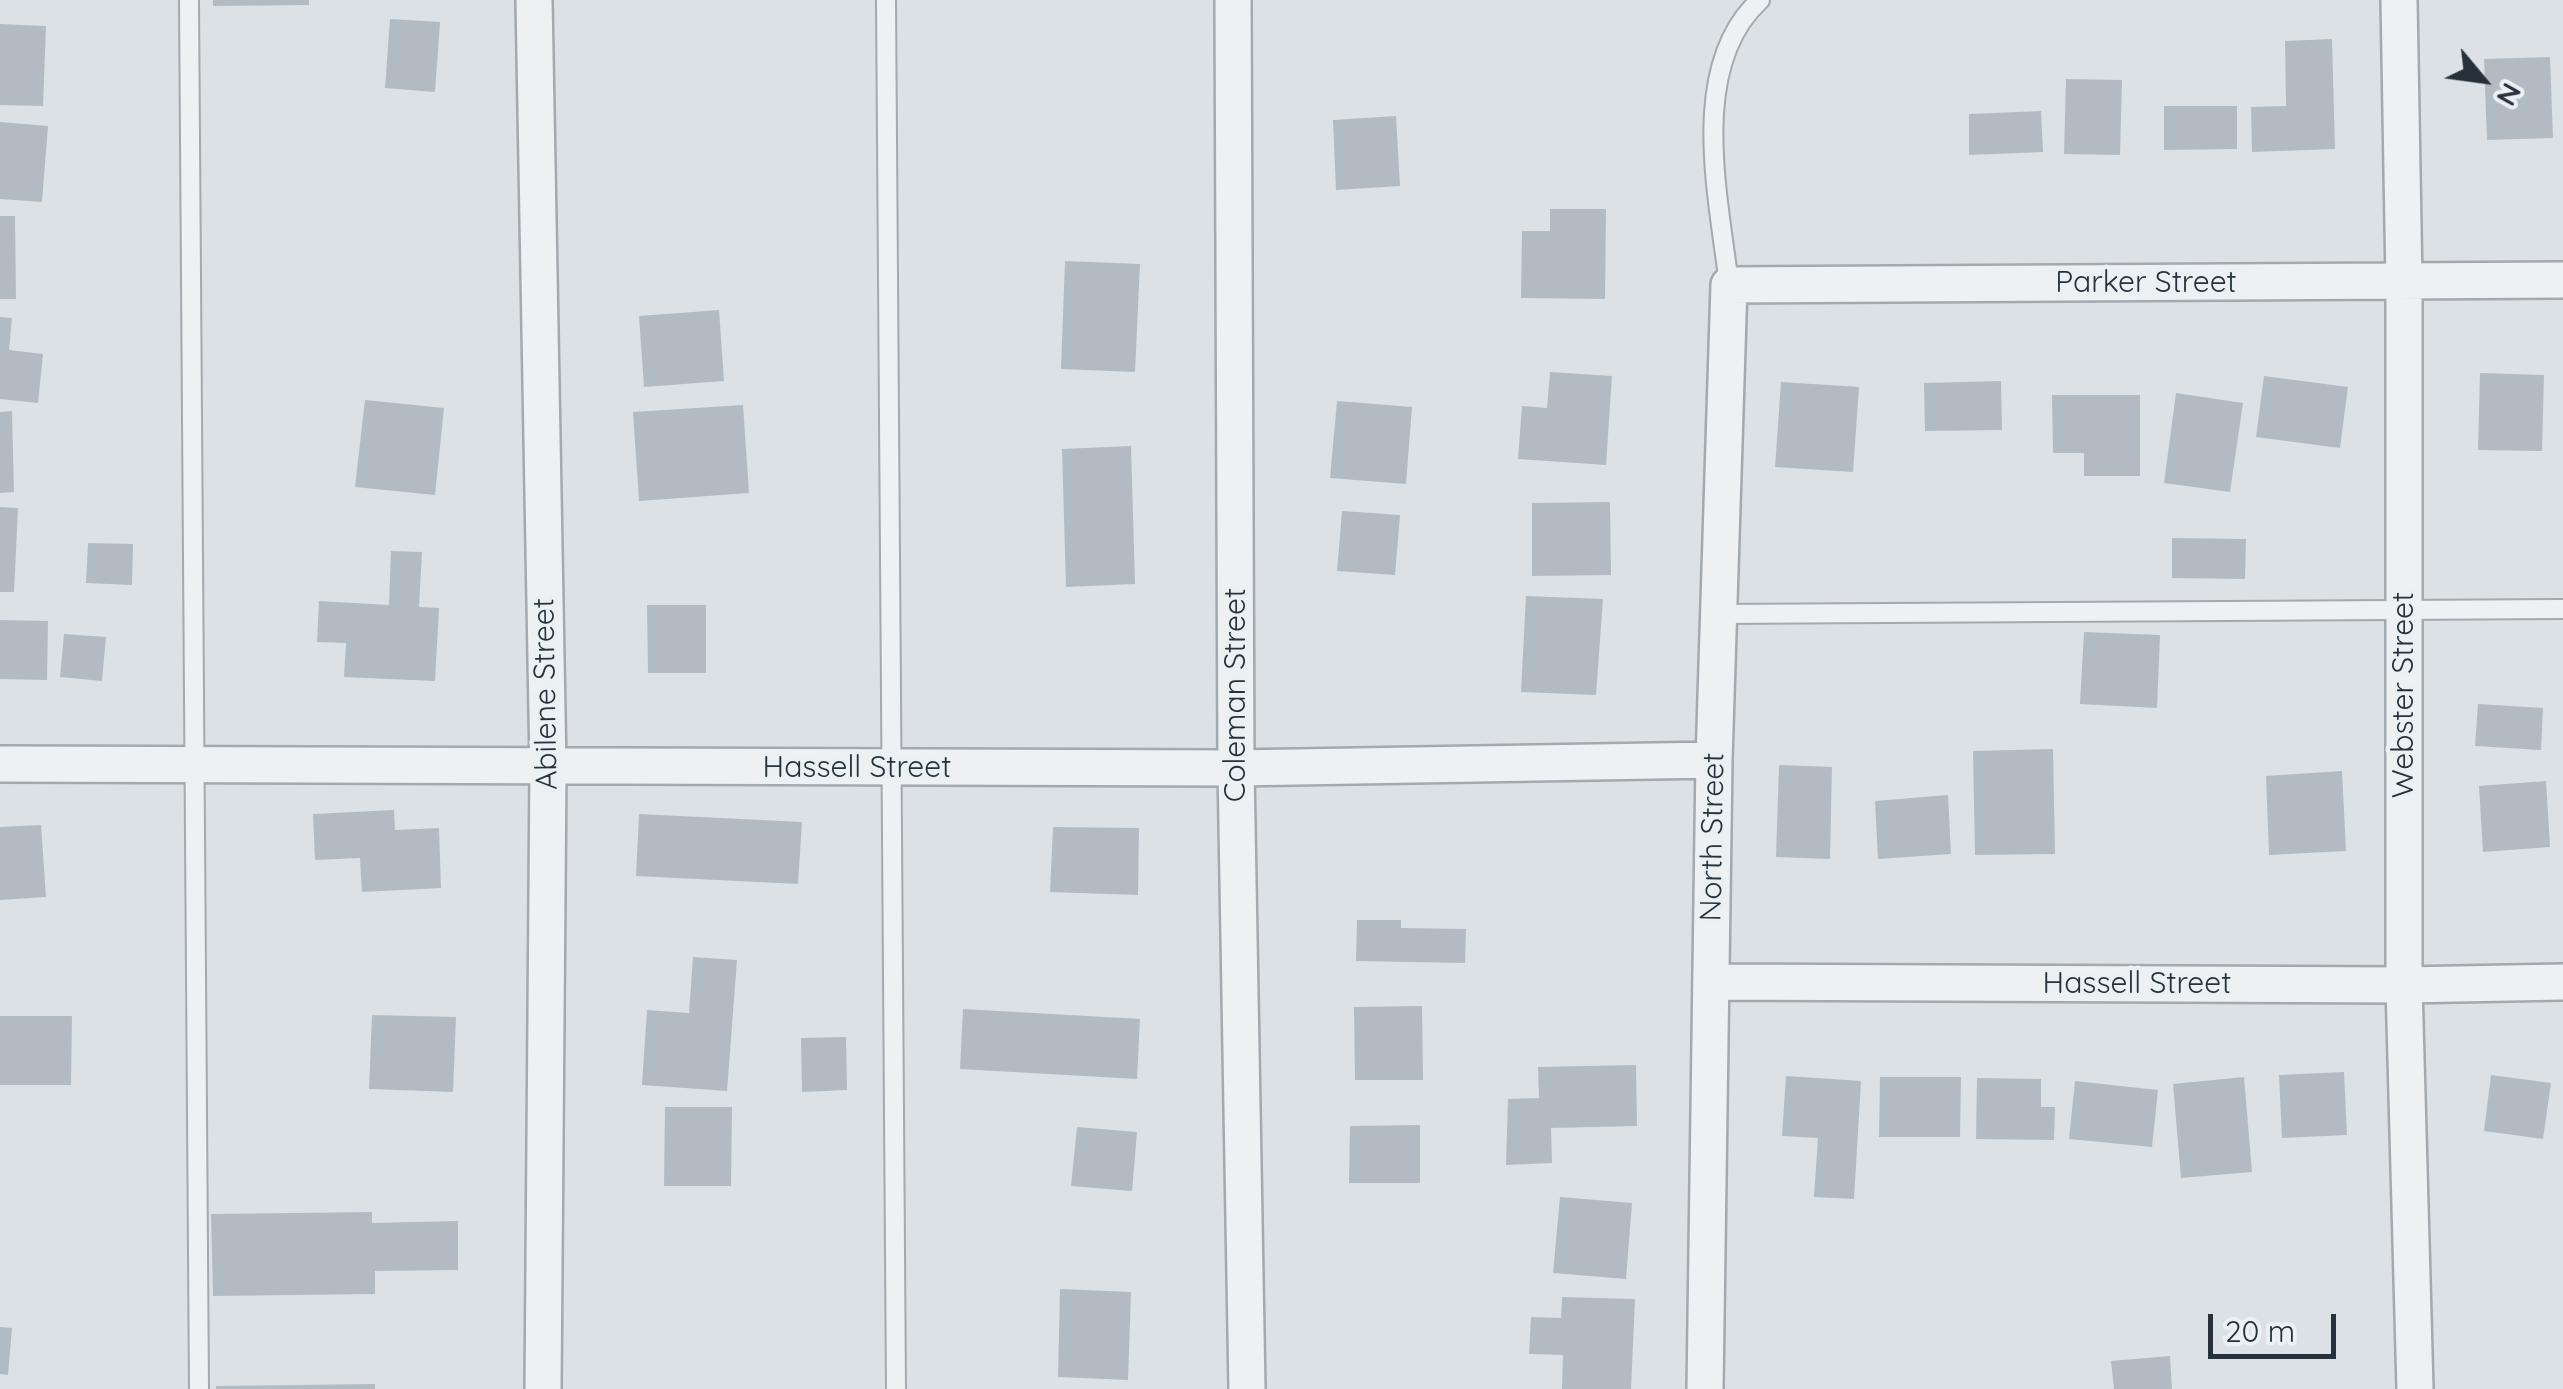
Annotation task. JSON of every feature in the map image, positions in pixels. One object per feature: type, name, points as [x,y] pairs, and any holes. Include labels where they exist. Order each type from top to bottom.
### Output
[{"type":"street","name":"Abilene Street","points":[[534,0],[548,767],[543,1389]]},
{"type":"street","name":"Coleman Street","points":[[1233,0],[1236,768],[1247,1389]]},
{"type":"street","name":"Webster Street","points":[[2399,0],[2404,283],[2404,985],[2415,1389]]},
{"type":"street","name":"Parker Street","points":[[1730,285],[2563,280]]},
{"type":"street","name":"North Street","points":[[1704,1389],[1714,760],[1730,285]]},
{"type":"street","name":"Hassell Street","points":[[0,764],[1236,768],[1714,760]]},
{"type":"street","name":"Hassell Street","points":[[1711,982],[2563,982]]},
{"type":"lane","points":[[189,0],[198,1389]]},
{"type":"lane","points":[[886,0],[896,1389]]},
{"type":"lane","points":[[1730,285],[1711,130],[1724,54],[1748,10],[1760,0]]},
{"type":"lane","points":[[1718,614],[2563,610]]},
{"type":"building","points":[[213,0],[309,0],[309,5],[213,6]]},
{"type":"building","points":[[390,19],[440,22],[435,92],[385,88]]},
{"type":"building","points":[[0,24],[46,26],[43,106],[0,105]]},
{"type":"building","points":[[2332,39],[2335,149],[2252,152],[2251,107],[2286,106],[2285,41]]},
{"type":"building","points":[[2550,57],[2553,138],[2487,140],[2484,59]]},
{"type":"building","points":[[2066,79],[2122,80],[2120,155],[2064,154]]},
{"type":"building","points":[[2164,106],[2237,106],[2237,149],[2164,150]]},
{"type":"building","points":[[2041,111],[2043,152],[1969,155],[1969,114]]},
{"type":"building","points":[[1396,116],[1400,186],[1336,190],[1333,120]]},
{"type":"building","points":[[0,122],[48,126],[42,202],[0,199]]},
{"type":"building","points":[[1550,209],[1606,209],[1605,299],[1521,298],[1522,231],[1550,231]]},
{"type":"building","points":[[0,216],[15,216],[16,299],[0,299]]},
{"type":"building","points":[[1065,261],[1140,264],[1135,372],[1061,369]]},
{"type":"building","points":[[719,310],[724,381],[644,387],[639,316]]},
{"type":"building","points":[[0,317],[12,318],[9,350],[43,354],[38,403],[0,399]]},
{"type":"building","points":[[1550,372],[1612,376],[1606,465],[1518,459],[1522,406],[1547,408]]},
{"type":"building","points":[[2480,373],[2544,375],[2542,451],[2478,450]]},
{"type":"building","points":[[2264,376],[2348,387],[2340,448],[2256,437]]},
{"type":"building","points":[[2001,381],[2002,430],[1925,431],[1924,383]]},
{"type":"building","points":[[1781,382],[1859,387],[1853,472],[1775,467]]},
{"type":"building","points":[[2176,393],[2243,403],[2230,492],[2164,483]]},
{"type":"building","points":[[2052,395],[2140,395],[2140,476],[2084,476],[2084,453],[2053,453]]},
{"type":"building","points":[[365,400],[444,408],[435,495],[355,487]]},
{"type":"building","points":[[1337,401],[1412,407],[1406,484],[1330,478]]},
{"type":"building","points":[[743,405],[749,493],[639,501],[633,412]]},
{"type":"building","points":[[12,411],[14,492],[0,493],[0,412]]},
{"type":"building","points":[[1131,446],[1135,584],[1066,587],[1062,449]]},
{"type":"building","points":[[1610,502],[1611,575],[1532,576],[1532,503]]},
{"type":"building","points":[[0,507],[18,508],[14,592],[0,592]]},
{"type":"building","points":[[1342,511],[1400,515],[1395,575],[1337,571]]},
{"type":"building","points":[[2172,538],[2246,539],[2245,579],[2172,578]]},
{"type":"building","points":[[88,543],[133,544],[132,585],[86,583]]},
{"type":"building","points":[[391,551],[422,552],[419,607],[439,608],[435,681],[344,677],[346,643],[317,642],[319,601],[389,605]]},
{"type":"building","points":[[1526,596],[1603,599],[1596,695],[1521,692]]},
{"type":"building","points":[[647,605],[706,605],[706,673],[648,673]]},
{"type":"building","points":[[0,620],[48,621],[47,680],[0,679]]},
{"type":"building","points":[[2084,632],[2160,635],[2157,708],[2080,704]]},
{"type":"building","points":[[64,634],[106,637],[102,681],[60,677]]},
{"type":"building","points":[[2478,704],[2543,708],[2541,750],[2475,746]]},
{"type":"building","points":[[2053,749],[2055,854],[1975,855],[1973,751]]},
{"type":"building","points":[[1779,765],[1832,767],[1830,859],[1776,857]]},
{"type":"building","points":[[2342,771],[2346,851],[2269,855],[2266,776]]},
{"type":"building","points":[[2546,781],[2550,847],[2483,852],[2479,786]]},
{"type":"building","points":[[1948,795],[1951,854],[1878,859],[1875,801]]},
{"type":"building","points":[[394,810],[395,830],[439,828],[441,888],[362,892],[360,858],[315,860],[313,814]]},
{"type":"building","points":[[639,814],[802,822],[798,884],[636,876]]},
{"type":"building","points":[[41,825],[46,897],[0,900],[0,827]]},
{"type":"building","points":[[1053,827],[1139,828],[1138,895],[1050,892]]},
{"type":"building","points":[[1357,920],[1401,920],[1401,928],[1466,929],[1465,963],[1356,961]]},
{"type":"building","points":[[693,957],[737,960],[727,1091],[642,1085],[647,1010],[689,1013]]},
{"type":"building","points":[[1422,1006],[1423,1080],[1355,1080],[1354,1007]]},
{"type":"building","points":[[963,1009],[1140,1019],[1137,1079],[960,1069]]},
{"type":"building","points":[[372,1015],[456,1017],[453,1092],[369,1089]]},
{"type":"building","points":[[0,1016],[72,1016],[71,1085],[0,1085]]},
{"type":"building","points":[[846,1037],[847,1090],[802,1092],[801,1038]]},
{"type":"building","points":[[1636,1065],[1637,1126],[1551,1128],[1552,1163],[1506,1165],[1508,1099],[1539,1098],[1538,1067]]},
{"type":"building","points":[[2344,1072],[2347,1135],[2282,1138],[2279,1075]]},
{"type":"building","points":[[2491,1075],[2551,1083],[2543,1139],[2484,1131]]},
{"type":"building","points":[[1786,1076],[1861,1081],[1854,1199],[1814,1197],[1818,1138],[1782,1136]]},
{"type":"building","points":[[1880,1077],[1961,1077],[1960,1137],[1879,1137]]},
{"type":"building","points":[[2244,1077],[2252,1172],[2181,1178],[2173,1084]]},
{"type":"building","points":[[1977,1078],[2041,1079],[2041,1107],[2055,1107],[2054,1140],[1976,1139]]},
{"type":"building","points":[[2075,1081],[2158,1090],[2152,1147],[2069,1139]]},
{"type":"building","points":[[665,1107],[732,1107],[731,1186],[664,1186]]},
{"type":"building","points":[[1420,1125],[1420,1183],[1349,1183],[1350,1126]]},
{"type":"building","points":[[1077,1127],[1137,1132],[1132,1191],[1071,1186]]},
{"type":"building","points":[[1560,1197],[1632,1203],[1626,1279],[1553,1273]]},
{"type":"building","points":[[372,1212],[372,1223],[458,1221],[458,1270],[375,1271],[375,1294],[213,1296],[211,1214]]},
{"type":"building","points":[[1060,1289],[1131,1292],[1128,1380],[1058,1377]]},
{"type":"building","points":[[1562,1297],[1635,1299],[1631,1389],[1562,1389],[1563,1355],[1529,1354],[1531,1317],[1561,1318]]},
{"type":"building","points":[[0,1327],[12,1328],[8,1375],[0,1374]]},
{"type":"building","points":[[2170,1356],[2172,1389],[2114,1389],[2111,1361]]},
{"type":"building","points":[[375,1384],[375,1389],[216,1389],[216,1386]]}]
